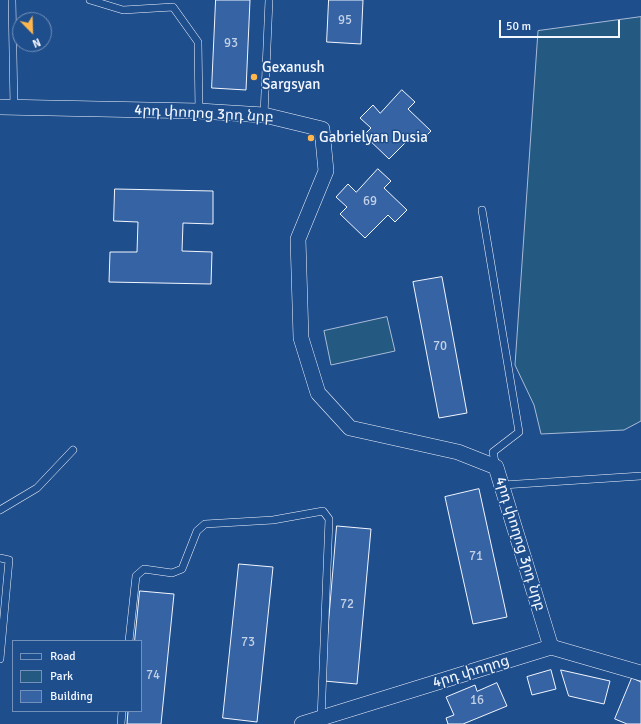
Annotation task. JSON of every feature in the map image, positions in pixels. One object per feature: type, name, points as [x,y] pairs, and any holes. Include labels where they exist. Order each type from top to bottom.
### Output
[{"type":"street","name":"4րդ փողոց 3րդ նրբ","points":[[7,107],[198,111],[264,115],[322,129],[326,172],[298,239],[301,338],[318,392],[350,428],[458,452],[496,467],[503,485],[551,647]]},
{"type":"street","points":[[551,647],[641,673]]},
{"type":"street","name":"4րդ փողոց","points":[[302,724],[551,647]]},
{"type":"lane","points":[[7,107],[12,0]]},
{"type":"lane","points":[[90,0],[123,10],[173,7],[198,42],[198,111]]},
{"type":"lane","points":[[264,115],[269,0]]},
{"type":"lane","points":[[482,210],[519,432],[493,452],[496,467]]},
{"type":"lane","points":[[0,510],[37,488],[73,450]]},
{"type":"lane","points":[[503,485],[641,476]]},
{"type":"lane","points":[[129,640],[136,576],[144,569],[172,573],[182,569],[198,531],[205,524],[273,520],[323,511],[329,518],[321,719]]},
{"type":"lane","points":[[0,558],[9,560],[0,659]]},
{"type":"lane","points":[[121,724],[122,712]]},
{"type":"green space","points":[[641,17],[641,421],[624,430],[541,434],[534,405],[515,365],[538,31]]},
{"type":"green space","points":[[387,317],[395,351],[331,365],[324,331]]},
{"type":"building","points":[[216,0],[250,0],[246,90],[212,88]]},
{"type":"building","points":[[329,0],[363,0],[361,44],[327,42]]},
{"type":"building","points":[[402,90],[415,102],[408,109],[431,131],[419,143],[412,136],[389,159],[364,135],[371,128],[360,118],[373,105],[380,113]]},
{"type":"building","points":[[378,169],[391,181],[384,188],[407,210],[395,222],[388,215],[365,238],[340,214],[347,207],[336,197],[348,184],[356,192]]},
{"type":"building","points":[[115,189],[213,191],[213,224],[183,223],[182,251],[212,252],[211,284],[109,282],[110,252],[137,252],[138,222],[114,221]]},
{"type":"building","points":[[442,277],[467,413],[439,418],[413,282]]},
{"type":"building","points":[[479,489],[507,617],[473,624],[445,497]]},
{"type":"building","points":[[337,526],[371,529],[357,684],[324,681]]},
{"type":"building","points":[[239,564],[273,567],[257,722],[223,718]]},
{"type":"building","points":[[140,591],[174,594],[161,724],[127,724],[128,712],[142,712],[142,640],[135,640]]},
{"type":"building","points":[[551,670],[556,689],[532,695],[527,677]]},
{"type":"building","points":[[561,670],[610,681],[604,704],[569,696]]},
{"type":"building","points":[[632,678],[641,682],[641,724],[627,724],[615,719]]},
{"type":"building","points":[[497,683],[507,706],[463,724],[448,724],[446,718],[454,715],[446,697],[475,685],[477,691]]},
{"type":"place","name":"Gexanush Sargsyan","points":[[254,77]]},
{"type":"place","name":"Gabrielyan Dusia","points":[[311,138]]}]
